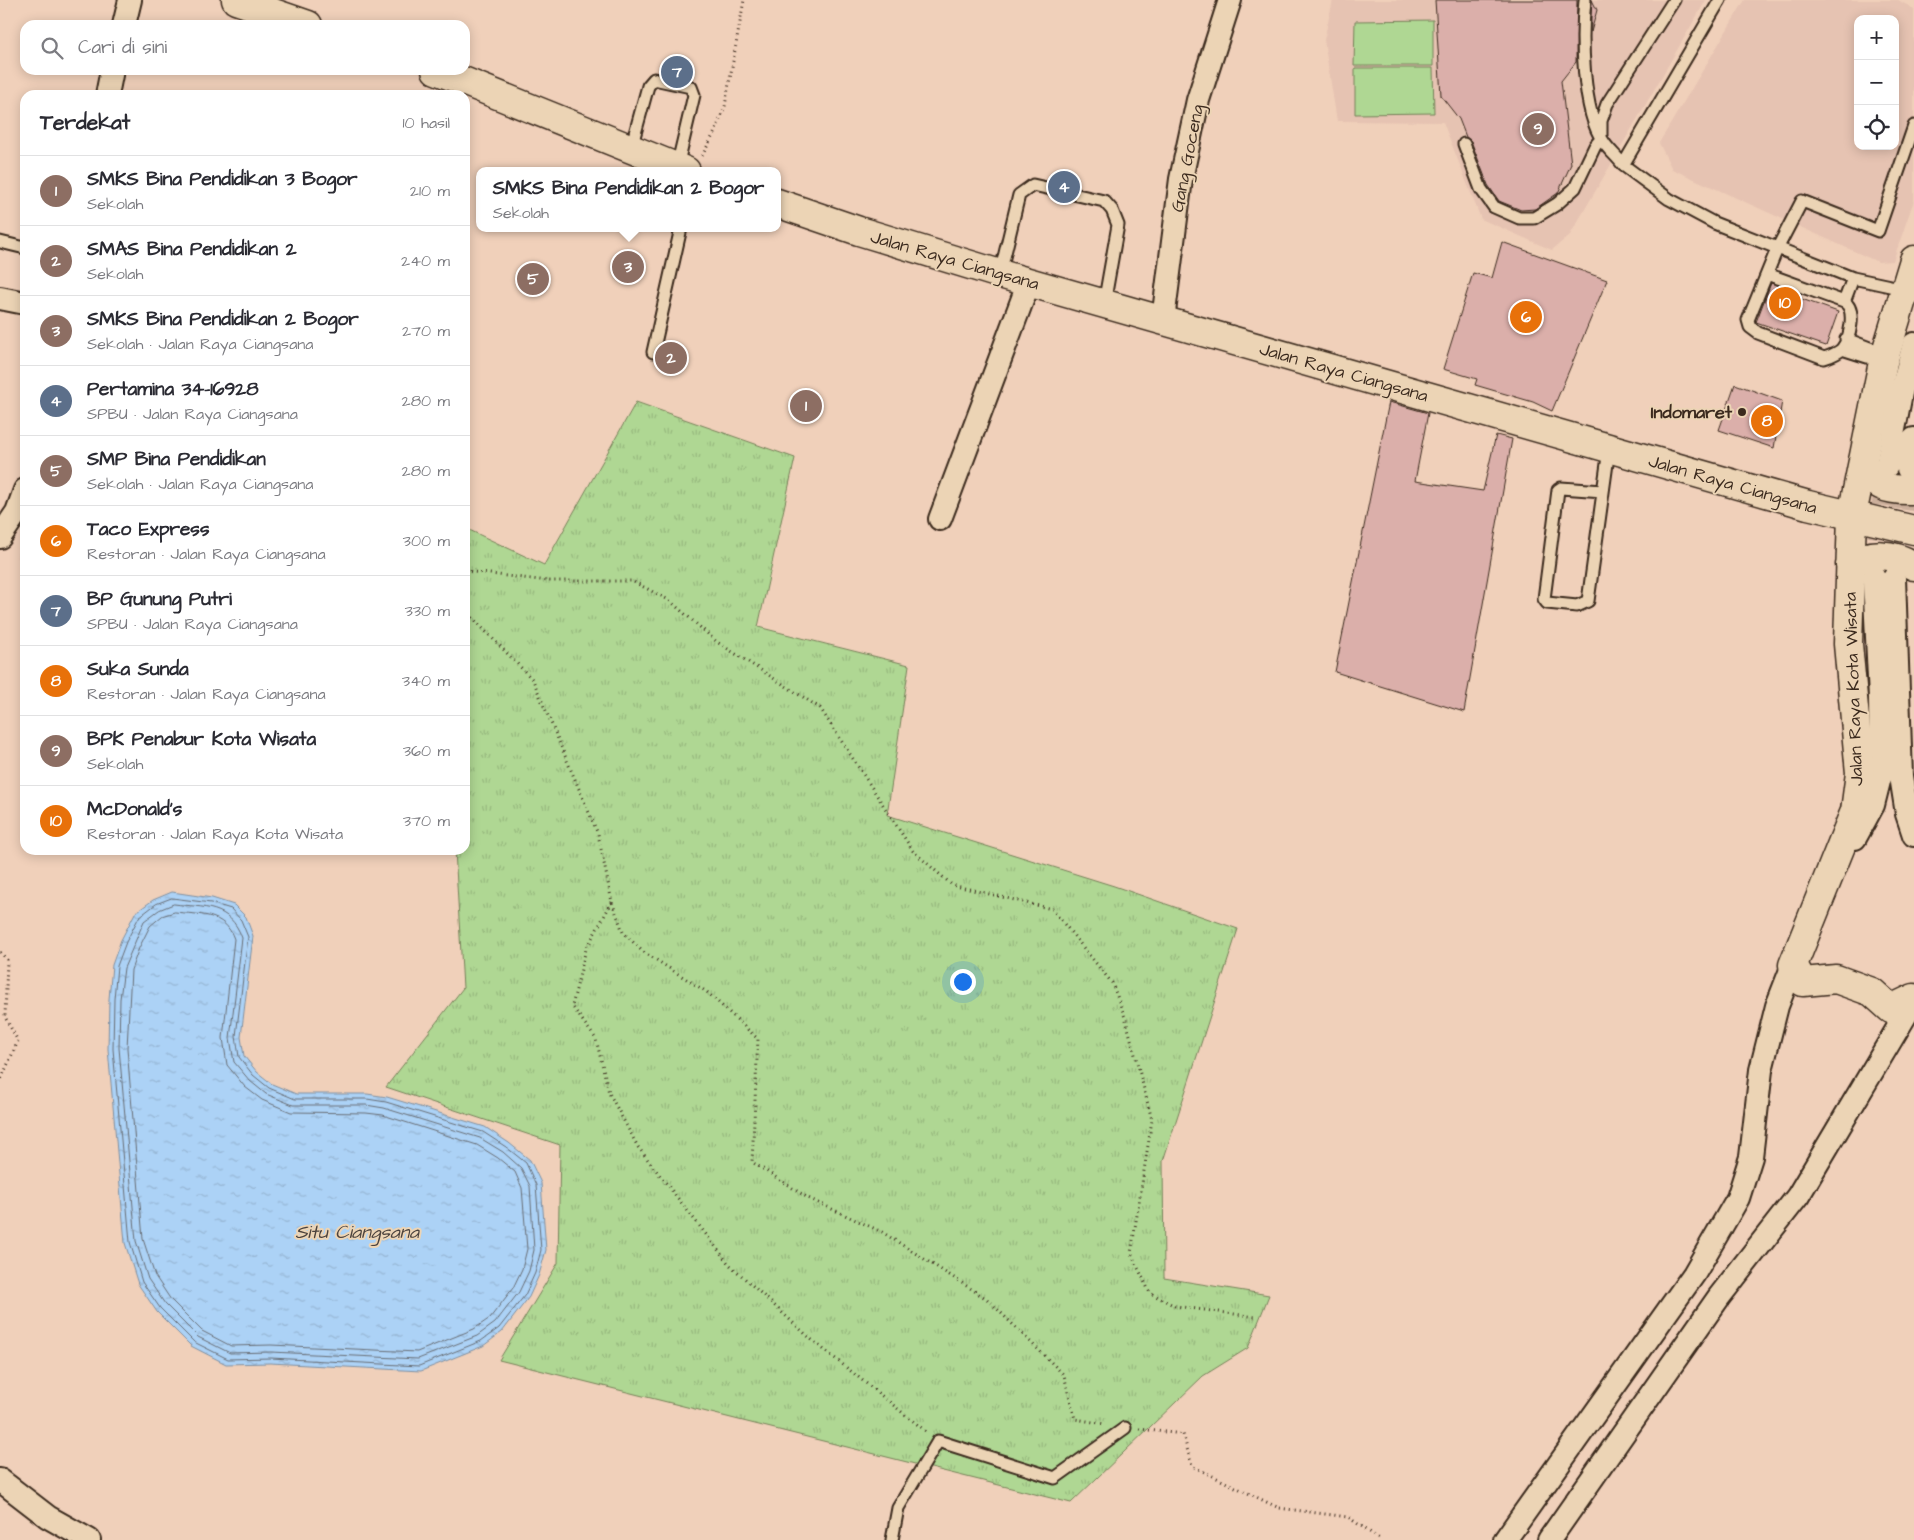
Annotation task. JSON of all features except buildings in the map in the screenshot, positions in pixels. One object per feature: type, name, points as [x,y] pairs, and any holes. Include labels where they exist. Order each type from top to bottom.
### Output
[{"type":"main road","points":[[236,0],[294,20]]},
{"type":"main road","points":[[448,75],[631,148],[688,167]]},
{"type":"main road","name":"Jalan Raya Ciangsana","points":[[781,204],[859,232],[1104,304],[1609,449],[1914,530]]},
{"type":"main road","name":"Jalan Raya Kota Wisata","points":[[1798,973],[1812,918],[1855,811],[1860,773],[1848,644],[1883,571],[1852,515],[1893,471],[1884,358],[1914,260]]},
{"type":"main road","points":[[1798,973],[1836,979],[1906,1002]]},
{"type":"street","points":[[125,20],[130,0]]},
{"type":"street","name":"Gang Goceng","points":[[1163,320],[1181,179],[1198,100],[1230,0]]},
{"type":"street","points":[[108,90],[111,75]]},
{"type":"street","points":[[940,519],[1029,282]]},
{"type":"street","points":[[0,298],[20,302]]},
{"type":"street","points":[[1893,471],[1901,393],[1914,344]]},
{"type":"street","points":[[1893,471],[1914,439]]},
{"type":"street","points":[[0,537],[17,512],[20,504]]},
{"type":"street","points":[[1883,571],[1901,776],[1906,814],[1914,835]]},
{"type":"street","points":[[1506,1540],[1694,1274],[1738,1198],[1751,1157],[1762,1070],[1777,1006],[1798,973]]},
{"type":"street","points":[[1549,1540],[1719,1297],[1798,1196],[1892,1038],[1906,1002]]},
{"type":"street","points":[[0,1480],[48,1517],[89,1540]]},
{"type":"lane","points":[[1585,0],[1583,17],[1588,103],[1601,139],[1623,165],[1676,203],[1714,223],[1853,278],[1904,289]]},
{"type":"lane","points":[[1464,144],[1481,189],[1494,207],[1519,218],[1534,218],[1557,204],[1575,188],[1601,139],[1602,121],[1607,104],[1674,0]]},
{"type":"lane","points":[[1623,165],[1720,0]]},
{"type":"lane","points":[[631,148],[648,86],[654,79],[691,88],[694,95],[688,167]]},
{"type":"lane","points":[[1766,274],[1844,302],[1850,308],[1852,316],[1844,344],[1832,356],[1824,358],[1758,333],[1750,327],[1748,320],[1766,274],[1777,249],[1802,201],[1878,232],[1909,155],[1914,126]]},
{"type":"lane","points":[[1000,274],[1019,195],[1033,185],[1104,201],[1112,210],[1118,224],[1104,304]]},
{"type":"lane","points":[[653,352],[680,232]]},
{"type":"lane","points":[[0,242],[20,247]]},
{"type":"lane","points":[[1844,302],[1853,278]]},
{"type":"lane","points":[[1844,344],[1884,358]]},
{"type":"lane","points":[[1603,491],[1561,488],[1558,490],[1544,598],[1547,603],[1577,606],[1588,602],[1609,449]]},
{"type":"lane","points":[[892,1540],[898,1508],[938,1441],[1055,1478],[1124,1428]]},
{"type":"path","points":[[688,167],[725,106],[744,0]]},
{"type":"path","points":[[470,572],[548,581],[632,581],[669,600],[717,642],[820,708],[913,851],[952,885],[1052,909],[1112,983],[1126,1020],[1152,1120],[1131,1253],[1150,1293],[1175,1306],[1256,1317]]},
{"type":"path","points":[[470,615],[533,680],[598,834],[612,902],[623,932],[642,951],[707,992],[758,1039],[752,1162],[808,1198],[882,1232],[987,1300],[1064,1375],[1075,1419],[1124,1428],[1183,1434],[1192,1466],[1279,1508],[1348,1517],[1381,1540]]},
{"type":"path","points":[[612,902],[586,949],[572,1006],[596,1040],[609,1092],[638,1147],[729,1264],[812,1340],[938,1441]]},
{"type":"path","points":[[0,952],[7,960],[6,1017],[18,1041],[0,1082]]},
{"type":"shaded area","points":[[1333,0],[1706,0],[1570,235],[1552,250],[1481,219],[1443,122],[1337,121],[1324,40]]},
{"type":"shaded area","points":[[1745,0],[1898,0],[1914,9],[1914,200],[1893,261],[1878,262],[1672,169],[1659,143]]},
{"type":"shaded area","points":[[20,542],[20,558],[17,557]]},
{"type":"green space","points":[[1433,20],[1433,66],[1354,66],[1355,21]]},
{"type":"green space","points":[[1355,68],[1433,68],[1434,113],[1355,114]]},
{"type":"green space","points":[[636,402],[795,458],[758,627],[909,665],[887,815],[1114,886],[1238,929],[1163,1161],[1164,1278],[1269,1295],[1248,1348],[1203,1376],[1071,1503],[499,1360],[558,1263],[560,1145],[386,1087],[463,988],[455,855],[470,855],[470,530],[544,565]]},
{"type":"water","name":"Situ Ciangsana","points":[[172,892],[212,898],[234,905],[246,917],[253,936],[241,1037],[244,1056],[257,1072],[272,1084],[296,1094],[367,1094],[387,1097],[485,1127],[530,1160],[541,1183],[546,1250],[539,1275],[529,1297],[502,1332],[483,1346],[421,1371],[270,1363],[226,1364],[191,1346],[157,1312],[138,1284],[125,1243],[108,1049],[109,999],[112,965],[121,940],[135,913],[153,900]]},
{"type":"tunnel","points":[[1874,571],[1887,471]]},
{"type":"tunnel","points":[[1894,575],[1907,473]]},
{"type":"place","name":"BP Gunung Putri","points":[[677,72]]},
{"type":"place","name":"BPK Penabur Kota Wisata","points":[[1538,129]]},
{"type":"place","name":"Pertamina 34-16928","points":[[1064,187]]},
{"type":"place","name":"SMKS Bina Pendidikan 2 Bogor","points":[[628,267]]},
{"type":"place","name":"SMP Bina Pendidikan","points":[[533,279]]},
{"type":"place","name":"McDonald's","points":[[1785,303]]},
{"type":"place","name":"Taco Express","points":[[1526,317]]},
{"type":"place","name":"SMAS Bina Pendidikan 2","points":[[671,358]]},
{"type":"place","name":"SMKS Bina Pendidikan 3 Bogor","points":[[806,406]]},
{"type":"place","name":"Indomaret","points":[[1742,412]]},
{"type":"place","name":"Suka Sunda","points":[[1767,421]]}]
